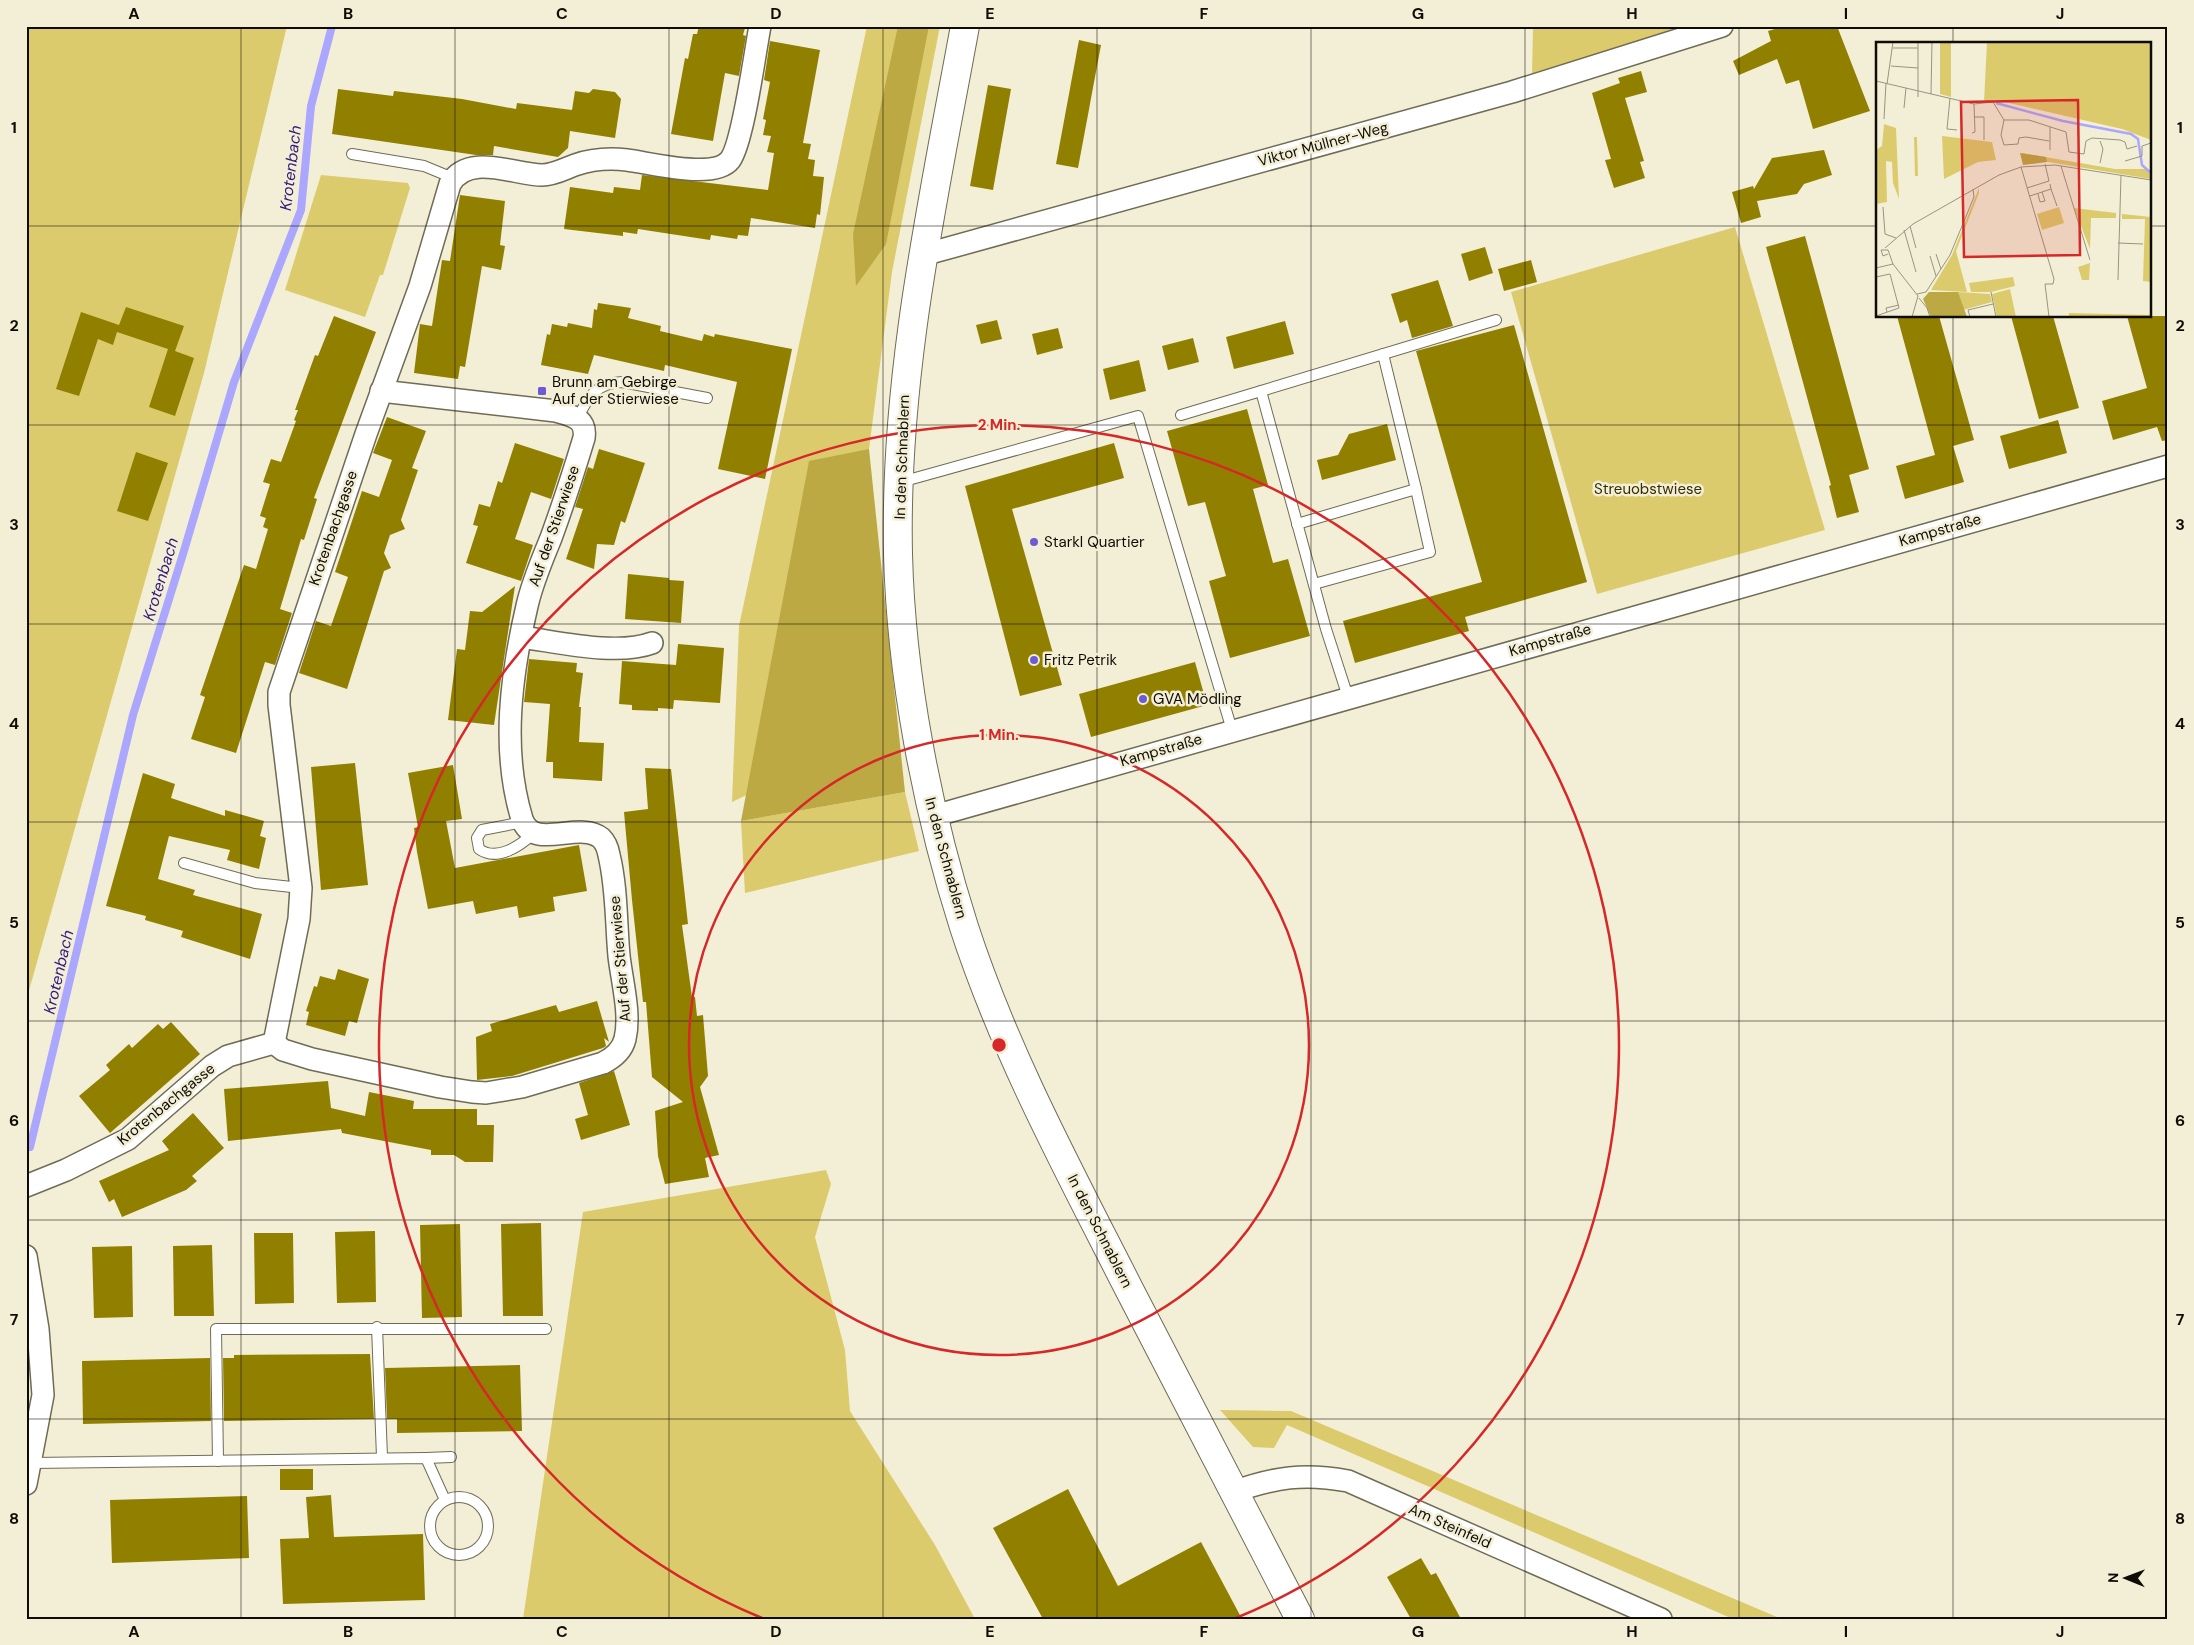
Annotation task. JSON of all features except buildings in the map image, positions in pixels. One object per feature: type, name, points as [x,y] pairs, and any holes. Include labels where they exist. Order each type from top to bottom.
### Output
[{"type":"street","points":[[453,178],[475,168],[545,175],[594,160],[611,159],[700,170],[721,167],[730,160],[738,140],[760,26]]},
{"type":"street","name":"In den Schnablern","points":[[966,26],[923,254],[904,388],[900,482],[898,555],[906,645],[916,729],[934,816],[965,930],[999,1019],[1048,1131],[1300,1619]]},
{"type":"street","name":"Viktor Müllner-Weg","points":[[923,254],[1512,92],[1722,26]]},
{"type":"street","name":"Krotenbachgasse","points":[[26,1186],[66,1170],[128,1139],[212,1066],[228,1056],[274,1043],[299,919],[301,888],[279,692],[381,391],[420,286],[445,196],[453,178]]},
{"type":"street","points":[[381,391],[556,412],[578,418]]},
{"type":"street","name":"Auf der Stierwiese","points":[[274,1043],[283,1050],[312,1059],[440,1088],[486,1093],[522,1087],[603,1063],[613,1058],[622,1049],[626,1026],[613,880],[605,844],[601,838],[584,832],[542,835],[528,827],[517,794],[509,730],[513,681],[527,604],[586,430],[578,418]]},
{"type":"street","name":"Kampstraße","points":[[934,816],[1348,697],[2168,466]]},
{"type":"street","points":[[521,638],[621,649],[638,648],[652,643]]},
{"type":"street","points":[[26,1256],[33,1351],[43,1395],[29,1474]]},
{"type":"street","name":"Am Steinfeld","points":[[1233,1492],[1283,1477],[1320,1476],[1348,1481],[1661,1619]]},
{"type":"lane","points":[[352,154],[424,166],[453,178]]},
{"type":"lane","points":[[1181,415],[1496,320]]},
{"type":"lane","points":[[1314,584],[1430,552],[1383,354]]},
{"type":"lane","points":[[578,418],[585,403],[595,390],[607,383],[622,382],[707,398]]},
{"type":"lane","points":[[1261,391],[1314,584],[1348,697]]},
{"type":"lane","points":[[900,482],[1138,416],[1232,730]]},
{"type":"lane","points":[[1298,524],[1416,489]]},
{"type":"lane","points":[[184,863],[255,883],[301,888]]},
{"type":"lane","points":[[377,1327],[382,1457]]},
{"type":"lane","points":[[218,1461],[216,1329],[377,1327],[546,1329]]},
{"type":"lane","points":[[29,1474],[218,1461],[451,1457]]},
{"type":"lane","points":[[426,1458],[445,1500]]},
{"type":"lane","points":[[454,1497],[473,1500],[486,1516],[488,1526],[486,1537],[473,1552],[455,1556],[437,1546],[431,1537],[429,1527],[431,1516],[436,1507],[445,1500],[454,1497]]},
{"type":"green space","points":[[26,26],[287,26],[204,373],[26,1001]]},
{"type":"green space","points":[[867,26],[940,26],[892,272],[869,449],[814,763],[732,802],[739,626]]},
{"type":"green space","points":[[1533,26],[1685,26],[1532,75]]},
{"type":"green space","points":[[321,175],[408,183],[410,188],[383,275],[380,275],[365,317],[285,290]]},
{"type":"green space","name":"Streuobstwiese","points":[[1735,227],[1825,530],[1597,594],[1511,292]]},
{"type":"green space","points":[[905,792],[919,851],[745,893],[741,821]]},
{"type":"green space","points":[[826,1170],[831,1184],[815,1237],[845,1350],[850,1411],[935,1545],[975,1619],[523,1619],[583,1212]]},
{"type":"green space","points":[[1220,1410],[1291,1411],[1782,1619],[1733,1619],[1287,1425],[1274,1448],[1253,1447]]},
{"type":"shaded area","points":[[898,26],[929,26],[886,244],[856,286],[853,234]]},
{"type":"shaded area","points":[[869,449],[905,792],[741,821],[809,461]]},
{"type":"waterway","name":"Krotenbach","points":[[30,1147],[133,715],[234,382],[301,210],[311,106],[332,26]]},
{"type":"place","name":"Brunn am Gebirge Auf der Stierwiese","points":[[542,391]]},
{"type":"place","name":"Starkl Quartier","points":[[1034,542]]},
{"type":"place","name":"Fritz Petrik","points":[[1034,660]]},
{"type":"place","name":"GVA Mödling","points":[[1143,699]]}]
